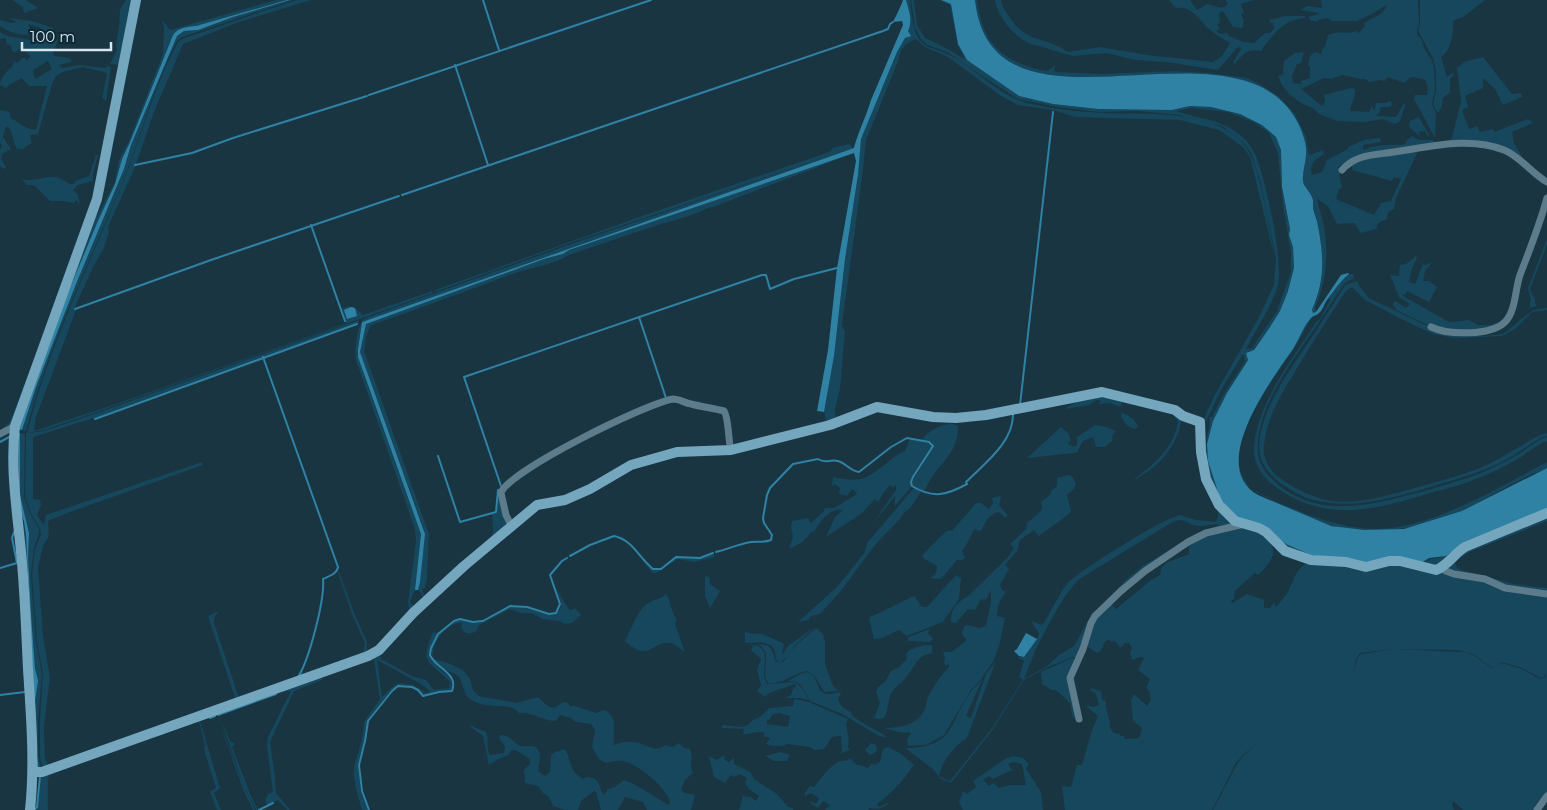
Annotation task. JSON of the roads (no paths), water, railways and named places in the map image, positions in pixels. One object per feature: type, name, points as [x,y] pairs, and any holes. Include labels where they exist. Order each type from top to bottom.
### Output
[{"type":"street","points":[[30,810],[33,772],[22,553],[15,498],[15,426],[97,199],[136,0]]},
{"type":"street","points":[[1342,170],[1352,161],[1372,154],[1472,144],[1490,146],[1506,151],[1547,182]]},
{"type":"street","points":[[1431,327],[1443,332],[1482,332],[1497,328],[1507,320],[1512,311],[1520,275],[1539,227],[1547,198]]},
{"type":"street","points":[[33,772],[42,772],[368,656],[378,650],[413,613],[464,566],[537,505],[565,500],[590,489],[631,465],[677,452],[730,450],[830,425],[877,407],[932,417],[956,418],[986,415],[1102,392],[1175,410],[1182,416],[1200,422],[1203,466],[1213,496],[1227,515],[1236,521],[1259,528],[1285,550],[1311,560],[1340,561],[1366,567],[1400,560],[1436,570],[1466,547],[1547,513]]},
{"type":"street","points":[[512,527],[506,515],[501,493],[501,490],[509,483],[556,451],[630,415],[665,401],[676,399],[724,411],[727,414],[730,450]]},
{"type":"street","points":[[0,434],[15,426]]},
{"type":"street","points":[[1079,720],[1070,678],[1095,616],[1145,571],[1188,542],[1206,533],[1245,524]]},
{"type":"street","points":[[1441,568],[1459,575],[1484,579],[1505,588],[1547,594]]},
{"type":"street","points":[[1537,810],[1547,796]]},
{"type":"waterway","points":[[483,0],[499,50]]},
{"type":"waterway","points":[[369,95],[651,0]]},
{"type":"waterway","points":[[402,195],[883,31],[888,29],[893,22]]},
{"type":"waterway","points":[[455,65],[488,165]]},
{"type":"waterway","points":[[135,165],[192,153],[233,138],[367,96]]},
{"type":"waterway","points":[[1020,405],[1053,112]]},
{"type":"waterway","points":[[75,309],[399,196]]},
{"type":"waterway","points":[[311,225],[345,321]]},
{"type":"waterway","points":[[501,486],[464,377],[762,275],[766,275],[770,289],[794,279],[837,268]]},
{"type":"waterway","points":[[639,317],[666,398]]},
{"type":"waterway","points":[[95,419],[357,324]]},
{"type":"waterway","points":[[263,357],[338,567],[334,573],[323,579],[323,589],[315,630],[307,657],[298,677]]},
{"type":"waterway","points":[[716,552],[747,543],[771,540],[772,535],[763,518],[767,495],[770,488],[793,464],[818,459],[835,461],[841,462],[859,472],[891,447],[907,438],[929,442],[933,446],[913,477],[912,486],[927,493],[946,493],[967,484],[966,482],[1004,443],[1012,424],[1013,413]]},
{"type":"waterway","points":[[0,442],[11,436]]},
{"type":"waterway","points":[[438,456],[460,522],[496,512],[498,490]]},
{"type":"waterway","points":[[0,568],[17,563],[12,538],[14,532]]},
{"type":"waterway","points":[[570,556],[590,545],[614,536],[621,538],[631,545],[653,569],[661,569],[676,557],[700,558],[713,553]]},
{"type":"waterway","points":[[369,810],[362,791],[359,765],[368,721],[398,686],[412,687],[423,696],[452,691],[453,685],[450,675],[430,655],[431,648],[438,634],[454,621],[460,619],[473,622],[483,621],[510,606],[527,607],[549,614],[556,613],[560,604],[550,575],[567,558]]},
{"type":"waterway","points":[[0,695],[25,692]]},
{"type":"waterway","points":[[218,715],[276,694]]},
{"type":"waterway","points":[[210,718],[215,716]]},
{"type":"waterway","points":[[34,810],[37,807],[40,776]]},
{"type":"waterway","points":[[259,810],[273,803]]}]
